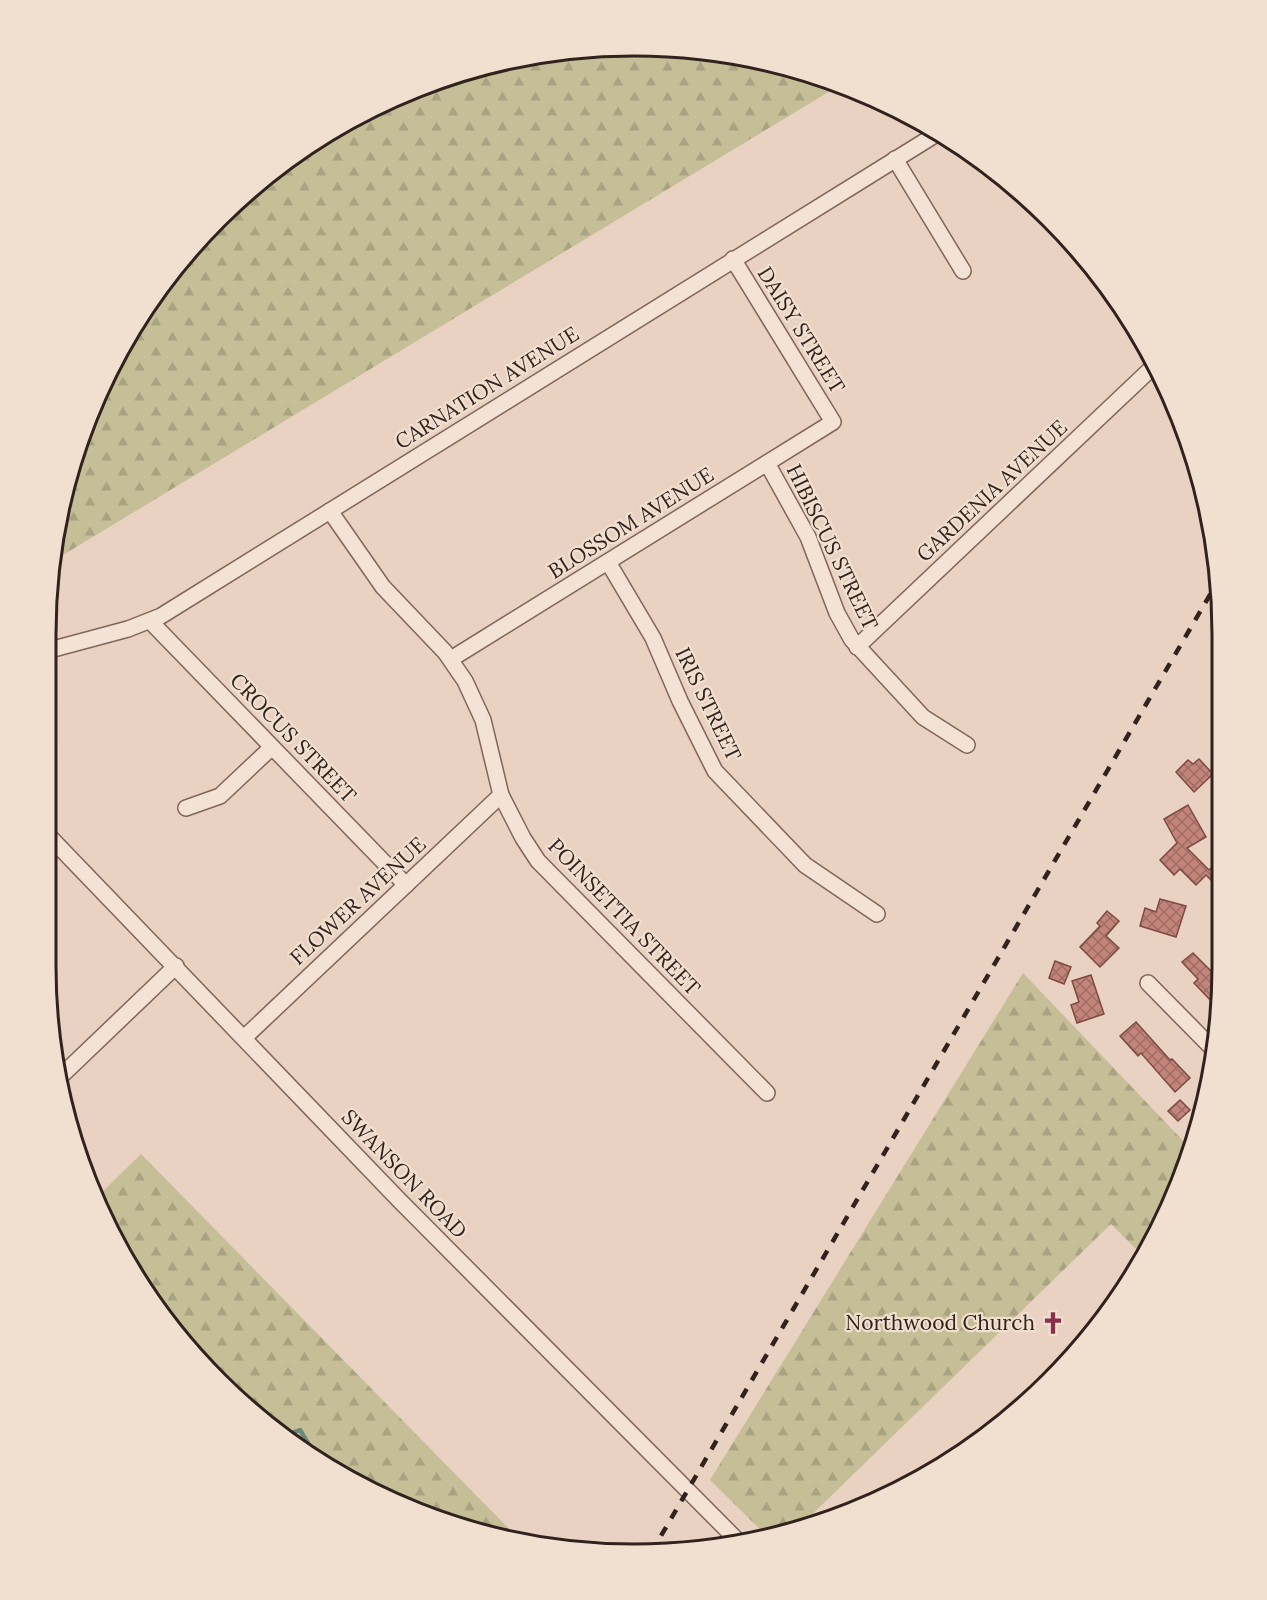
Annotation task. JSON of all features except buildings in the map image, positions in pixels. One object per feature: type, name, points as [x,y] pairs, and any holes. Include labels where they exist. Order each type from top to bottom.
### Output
[{"type":"street","name":"CARNATION AVENUE","points":[[56,648],[150,621],[930,138]]},
{"type":"street","points":[[895,159],[963,271]]},
{"type":"street","name":"DAISY STREET","points":[[733,259],[833,422]]},
{"type":"street","name":"GARDENIA AVENUE","points":[[857,647],[1148,371]]},
{"type":"street","name":"BLOSSOM AVENUE","points":[[451,659],[833,422]]},
{"type":"street","name":"HIBISCUS STREET","points":[[766,463],[801,522],[837,613],[857,647],[923,717],[967,745]]},
{"type":"street","name":"POINSETTIA STREET","points":[[330,511],[383,587],[451,659],[473,696],[483,720],[501,795],[523,838],[547,871],[767,1093]]},
{"type":"street","name":"IRIS STREET","points":[[608,562],[653,638],[680,701],[716,771],[805,865],[877,914]]},
{"type":"street","name":"CROCUS STREET","points":[[150,621],[406,885]]},
{"type":"street","points":[[186,808],[220,796],[272,747]]},
{"type":"street","name":"FLOWER AVENUE","points":[[245,1037],[501,795]]},
{"type":"street","name":"SWANSON ROAD","points":[[56,843],[245,1037],[429,1231],[733,1536]]},
{"type":"street","points":[[66,1072],[176,966]]},
{"type":"street","points":[[1148,983],[1207,1043]]},
{"type":"green space","points":[[634,56],[709,60],[783,75],[831,90],[60,557],[75,484],[99,412],[133,344],[153,312],[199,252],[252,199],[312,153],[345,133],[412,99],[448,86],[484,75],[558,60]]},
{"type":"green space","points":[[1023,973],[1184,1142],[1168,1188],[1137,1250],[1111,1224],[810,1517],[761,1530],[710,1480]]},
{"type":"green space","points":[[141,1154],[511,1531],[448,1514],[378,1485],[312,1447],[252,1401],[199,1348],[153,1288],[133,1256],[101,1193]]},
{"type":"waterway","points":[[292,1433],[300,1430],[309,1445]]},
{"type":"railway","points":[[657,1543],[1210,595]]},
{"type":"place","name":"Northwood Church","points":[[1053,1323]]}]
